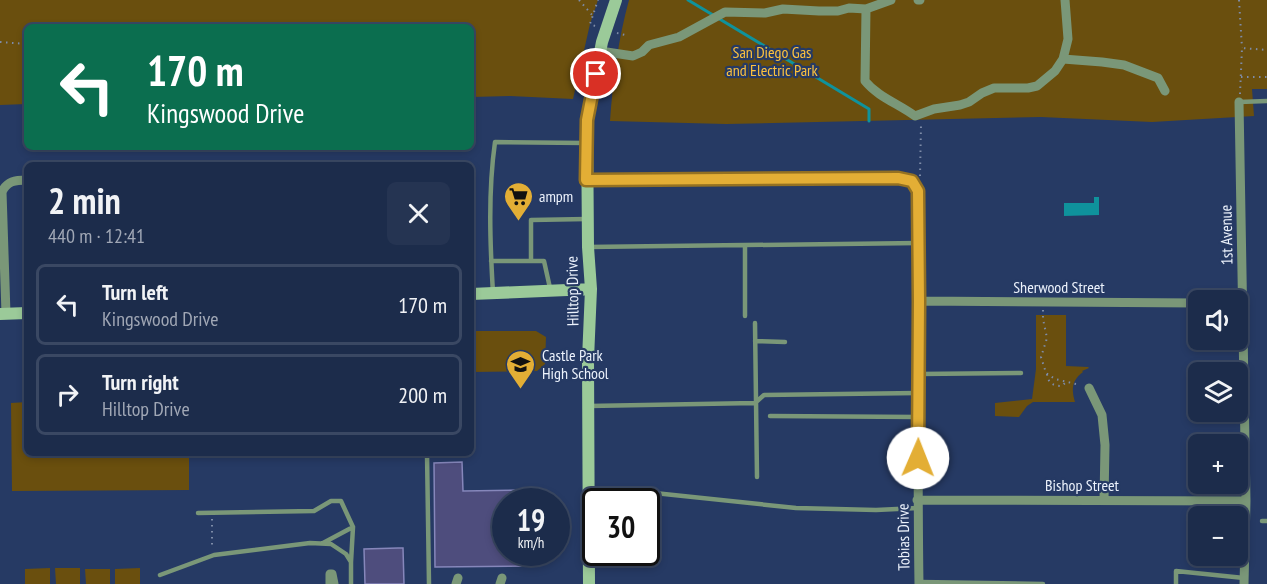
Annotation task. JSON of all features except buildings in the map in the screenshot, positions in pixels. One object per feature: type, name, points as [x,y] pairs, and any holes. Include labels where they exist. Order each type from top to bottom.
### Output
[{"type":"main road","name":"Hilltop Drive","points":[[589,488],[588,406],[591,289],[586,180],[587,120],[602,42],[616,0]]},
{"type":"main road","points":[[474,294],[591,289]]},
{"type":"main road","points":[[3,314],[24,313]]},
{"type":"main road","name":"Hilltop Drive","points":[[589,566],[589,584]]},
{"type":"street","points":[[600,51],[633,56],[642,52],[649,45],[679,37],[725,12],[765,13],[783,9],[819,11],[866,9],[891,0]]},
{"type":"street","points":[[866,9],[865,81],[873,91],[915,116],[934,109],[969,102],[994,88],[1037,86],[1055,71],[1063,59],[1068,39],[1065,0]]},
{"type":"street","points":[[1063,59],[1124,65],[1158,78],[1165,91]]},
{"type":"street","name":"1st Avenue","points":[[1239,102],[1240,290]]},
{"type":"street","name":"Tobias Drive","points":[[586,180],[898,178],[912,181],[918,191],[919,583]]},
{"type":"street","points":[[3,314],[2,192],[10,182],[24,180]]},
{"type":"street","name":"Sherwood Street","points":[[919,301],[1188,303]]},
{"type":"street","name":"1st Avenue","points":[[1241,350],[1246,501],[1244,581]]},
{"type":"street","points":[[1089,388],[1102,416],[1105,445],[1104,500]]},
{"type":"street","name":"Bishop Street","points":[[918,504],[1104,500],[1246,501]]},
{"type":"lane","points":[[1239,102],[1267,101]]},
{"type":"lane","points":[[493,294],[491,172],[495,142],[587,143]]},
{"type":"lane","points":[[531,261],[531,220],[587,219]]},
{"type":"lane","points":[[588,247],[918,243]]},
{"type":"lane","points":[[745,245],[745,316]]},
{"type":"lane","points":[[491,261],[544,261],[551,291]]},
{"type":"lane","points":[[755,323],[757,477]]},
{"type":"lane","points":[[755,341],[785,342]]},
{"type":"lane","points":[[918,374],[1021,373]]},
{"type":"lane","points":[[588,406],[755,403],[764,395],[918,393]]},
{"type":"lane","points":[[770,416],[918,417]]},
{"type":"lane","points":[[427,456],[429,584]]},
{"type":"lane","points":[[660,494],[796,508],[876,510],[918,504]]},
{"type":"lane","points":[[198,513],[314,511],[332,501],[341,501],[353,527],[351,584]]},
{"type":"lane","points":[[322,544],[353,527]]},
{"type":"lane","points":[[160,575],[214,555],[310,543],[331,544],[346,554],[351,562]]},
{"type":"lane","points":[[1176,584],[1176,571],[1244,581]]},
{"type":"lane","points":[[919,583],[1043,584]]},
{"type":"path","points":[[579,0],[593,16]]},
{"type":"path","points":[[1239,0],[1242,48],[1239,102]]},
{"type":"path","points":[[0,42],[24,44]]},
{"type":"path","points":[[1242,48],[1267,50]]},
{"type":"path","points":[[1240,77],[1267,77]]},
{"type":"path","points":[[921,172],[921,124],[925,112]]},
{"type":"path","points":[[1043,302],[1043,319],[1047,338],[1041,357],[1047,374],[1055,379],[1089,388]]},
{"type":"path","points":[[212,530],[212,547]]},
{"type":"green space","points":[[0,0],[598,0],[590,24],[573,99],[474,97],[474,24],[24,24],[24,104],[0,105]]},
{"type":"green space","name":"San Diego Gas and Electric Park","points":[[629,0],[1267,0],[1267,89],[1252,89],[1254,116],[1152,122],[1041,117],[726,124],[610,121],[617,60]]},
{"type":"green space","points":[[1036,315],[1066,315],[1066,366],[1089,368],[1082,371],[1075,382],[1073,393],[1075,402],[1033,402],[1019,417],[995,416],[995,403],[1032,399],[1036,369]]},
{"type":"green space","points":[[474,331],[536,331],[546,337],[545,364],[537,371],[474,372]]},
{"type":"green space","points":[[24,402],[24,456],[189,456],[189,490],[12,491],[11,403]]},
{"type":"green space","points":[[50,568],[50,584],[25,584],[25,569]]},
{"type":"green space","points":[[55,568],[80,568],[80,584],[56,584]]},
{"type":"green space","points":[[140,568],[140,584],[115,584],[115,569]]},
{"type":"green space","points":[[85,569],[110,569],[110,584],[86,584]]},
{"type":"shaded area","points":[[1094,197],[1099,197],[1099,215],[1064,216],[1064,203],[1094,203]]},
{"type":"waterway","points":[[688,0],[869,109],[869,121]]},
{"type":"place","name":"ampm","points":[[518,222]]},
{"type":"place","name":"Castle Park High School","points":[[521,390]]},
{"type":"route","points":[[596,74],[587,120],[586,180],[898,178],[912,181],[918,191],[918,458]]}]
